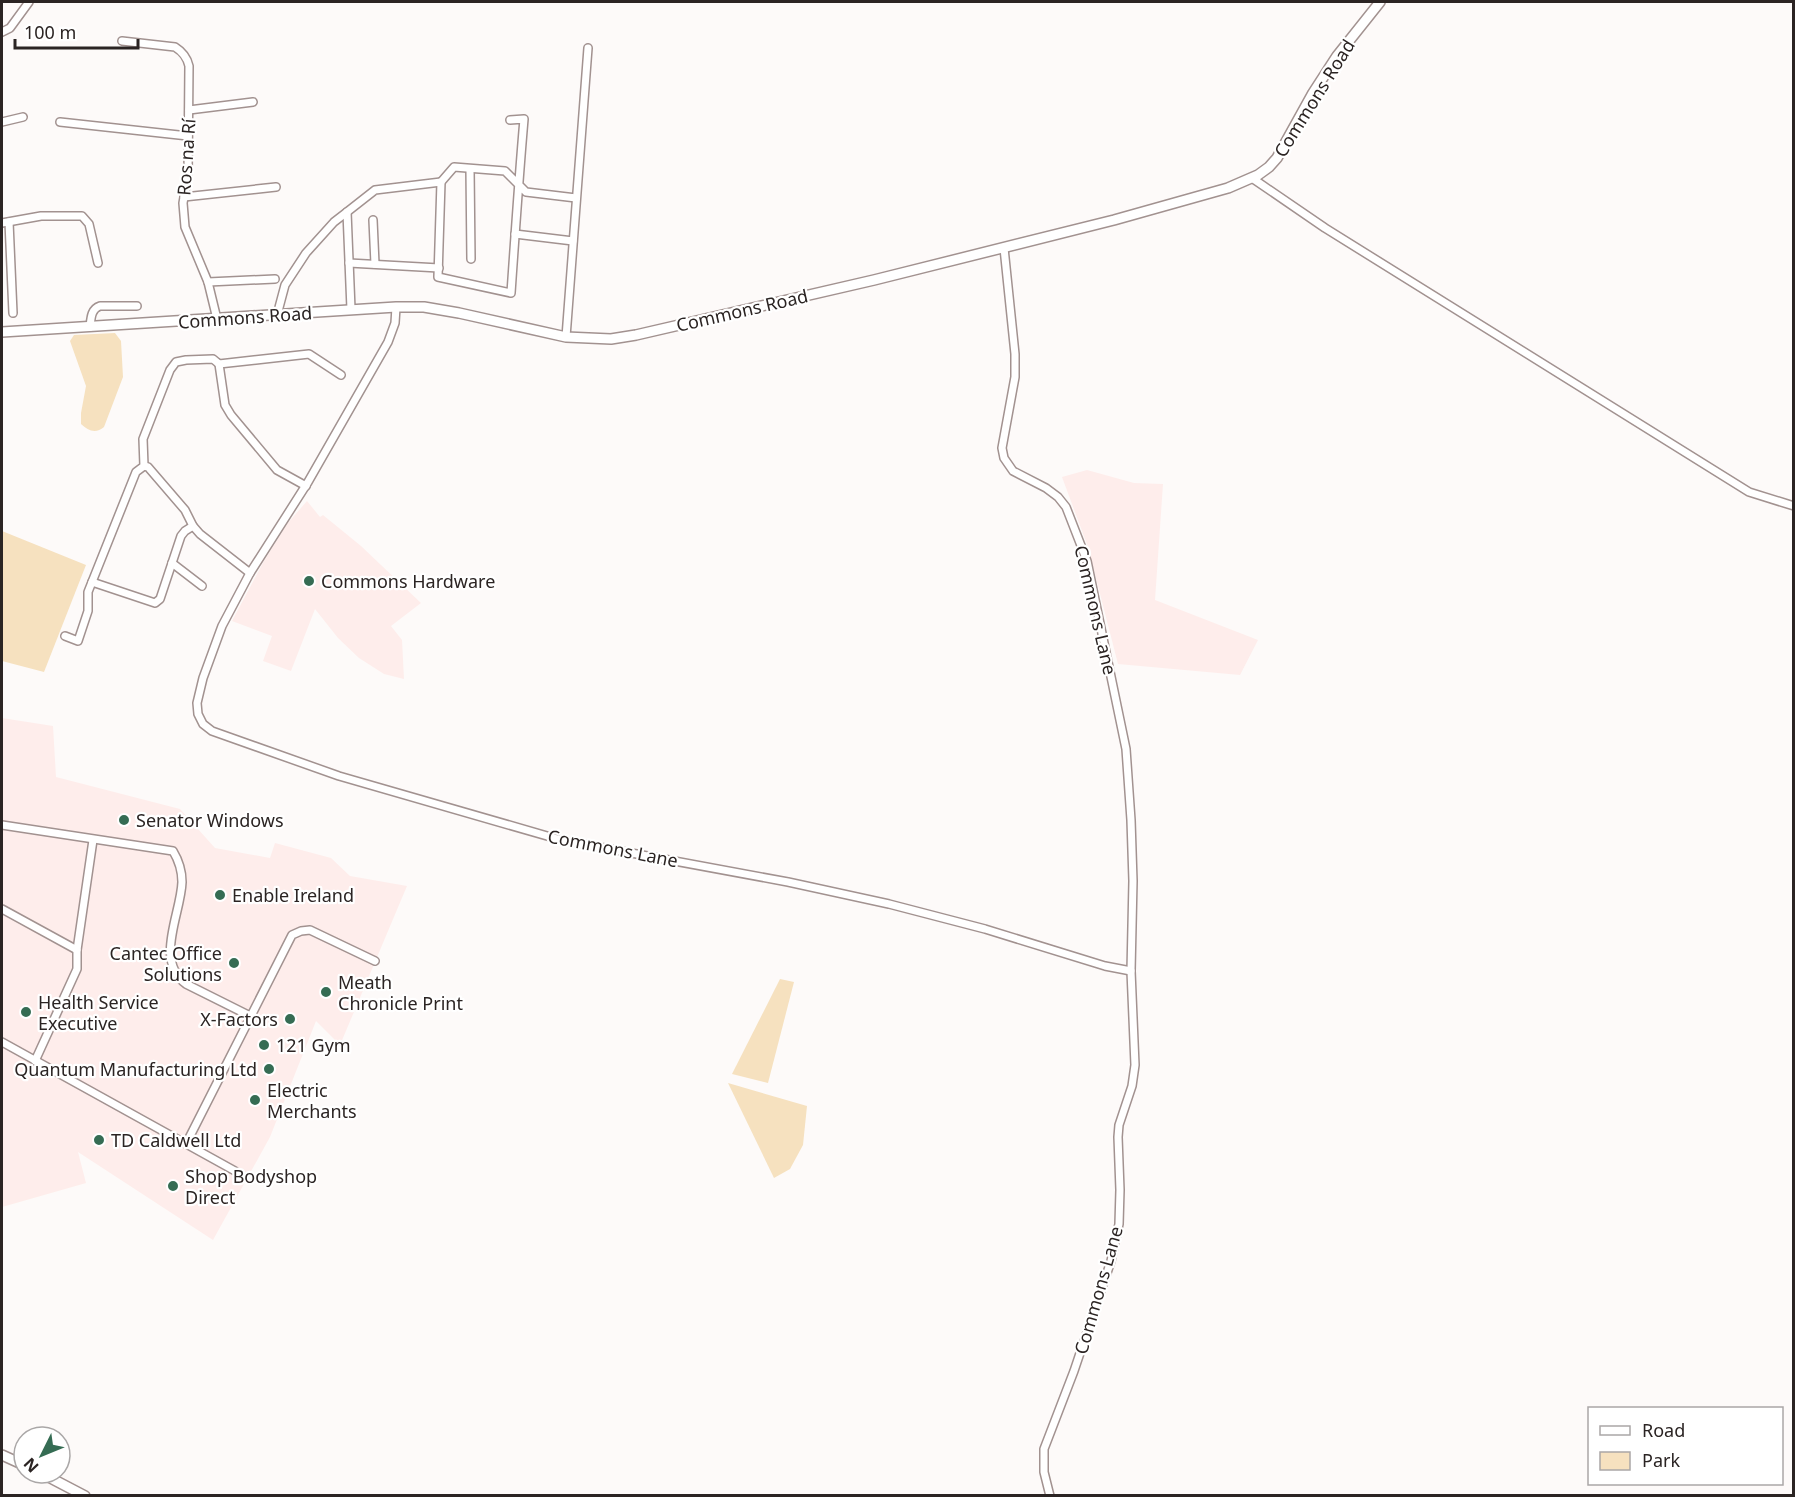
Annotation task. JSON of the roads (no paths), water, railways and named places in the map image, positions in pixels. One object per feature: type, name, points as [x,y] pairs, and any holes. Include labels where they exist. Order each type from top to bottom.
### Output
[{"type":"street","points":[[2,32],[10,28],[30,2]]},
{"type":"street","name":"Commons Road","points":[[2,332],[351,309],[424,307],[566,338],[611,339],[1004,248],[1228,188],[1252,178],[1269,167],[1277,158],[1313,93],[1337,56],[1380,2]]},
{"type":"street","name":"Ros na Rí","points":[[122,41],[165,44],[182,51],[187,58],[189,110],[188,174],[183,203],[185,227],[208,282],[217,319]]},
{"type":"street","points":[[566,338],[588,48]]},
{"type":"street","points":[[189,110],[253,102]]},
{"type":"street","points":[[2,122],[23,117]]},
{"type":"street","points":[[510,120],[524,119],[519,186],[515,234],[511,293],[438,277],[441,182],[454,167],[505,171],[519,186],[526,192],[576,198]]},
{"type":"street","points":[[60,122],[188,136]]},
{"type":"street","points":[[470,169],[471,259]]},
{"type":"street","points":[[1252,178],[1325,228],[1749,492],[1794,506]]},
{"type":"street","points":[[277,315],[285,285],[306,253],[334,222],[375,190],[441,182]]},
{"type":"street","points":[[184,197],[276,188]]},
{"type":"street","points":[[347,212],[351,309]]},
{"type":"street","points":[[14,313],[5,222],[40,216],[82,216],[89,224],[98,263]]},
{"type":"street","points":[[372,220],[375,264]]},
{"type":"street","points":[[515,234],[573,242]]},
{"type":"street","name":"Commons Lane","points":[[1004,248],[1015,354],[1015,377],[1002,448],[1004,458],[1013,471],[1058,496],[1066,507],[1087,561],[1120,722],[1129,779],[1133,880],[1131,971],[1135,1065],[1132,1086],[1118,1131],[1119,1224],[1111,1261],[1044,1449],[1044,1472],[1050,1496]]},
{"type":"street","points":[[349,263],[439,268]]},
{"type":"street","points":[[208,282],[275,279]]},
{"type":"street","points":[[90,327],[93,311],[100,306],[137,306]]},
{"type":"street","name":"Commons Lane","points":[[396,307],[395,323],[388,342],[306,486],[250,573],[222,626],[203,678],[197,703],[198,714],[203,724],[212,731],[339,776],[561,840],[788,882],[884,903],[985,929],[1105,966],[1131,971]]},
{"type":"street","points":[[219,364],[309,354],[341,375]]},
{"type":"street","points":[[144,466],[143,440],[170,370],[176,362],[213,359],[219,364],[225,405],[231,415],[277,470],[306,486]]},
{"type":"street","points":[[144,466],[148,467],[185,510],[200,534],[250,573]]},
{"type":"street","points":[[65,636],[78,641],[88,611],[87,599],[92,582],[136,472],[144,466]]},
{"type":"street","points":[[92,582],[156,603],[160,599],[181,536],[193,526]]},
{"type":"street","points":[[172,563],[202,586]]},
{"type":"street","points":[[2,825],[173,851],[179,862],[182,880],[170,950],[180,980],[250,1016]]},
{"type":"street","points":[[35,1061],[77,969],[93,840]]},
{"type":"street","points":[[2,909],[78,950]]},
{"type":"street","points":[[186,1144],[292,935],[310,930],[375,961]]},
{"type":"street","points":[[2,1042],[236,1171]]},
{"type":"street","points":[[64,1485],[85,1496]]},
{"type":"place","name":"Commons Hardware","points":[[309,581]]},
{"type":"place","name":"Senator Windows","points":[[124,820]]},
{"type":"place","name":"Enable Ireland","points":[[220,895]]},
{"type":"place","name":"Cantec Office Solutions","points":[[234,963]]},
{"type":"place","name":"Meath Chronicle Print","points":[[326,992]]},
{"type":"place","name":"Health Service Executive","points":[[26,1012]]},
{"type":"place","name":"X-Factors","points":[[290,1019]]},
{"type":"place","name":"121 Gym","points":[[264,1045]]},
{"type":"place","name":"Quantum Manufacturing Ltd","points":[[269,1069]]},
{"type":"place","name":"Electric Merchants","points":[[255,1100]]},
{"type":"place","name":"TD Caldwell Ltd","points":[[99,1140]]},
{"type":"place","name":"Shop Bodyshop Direct","points":[[173,1186]]}]
